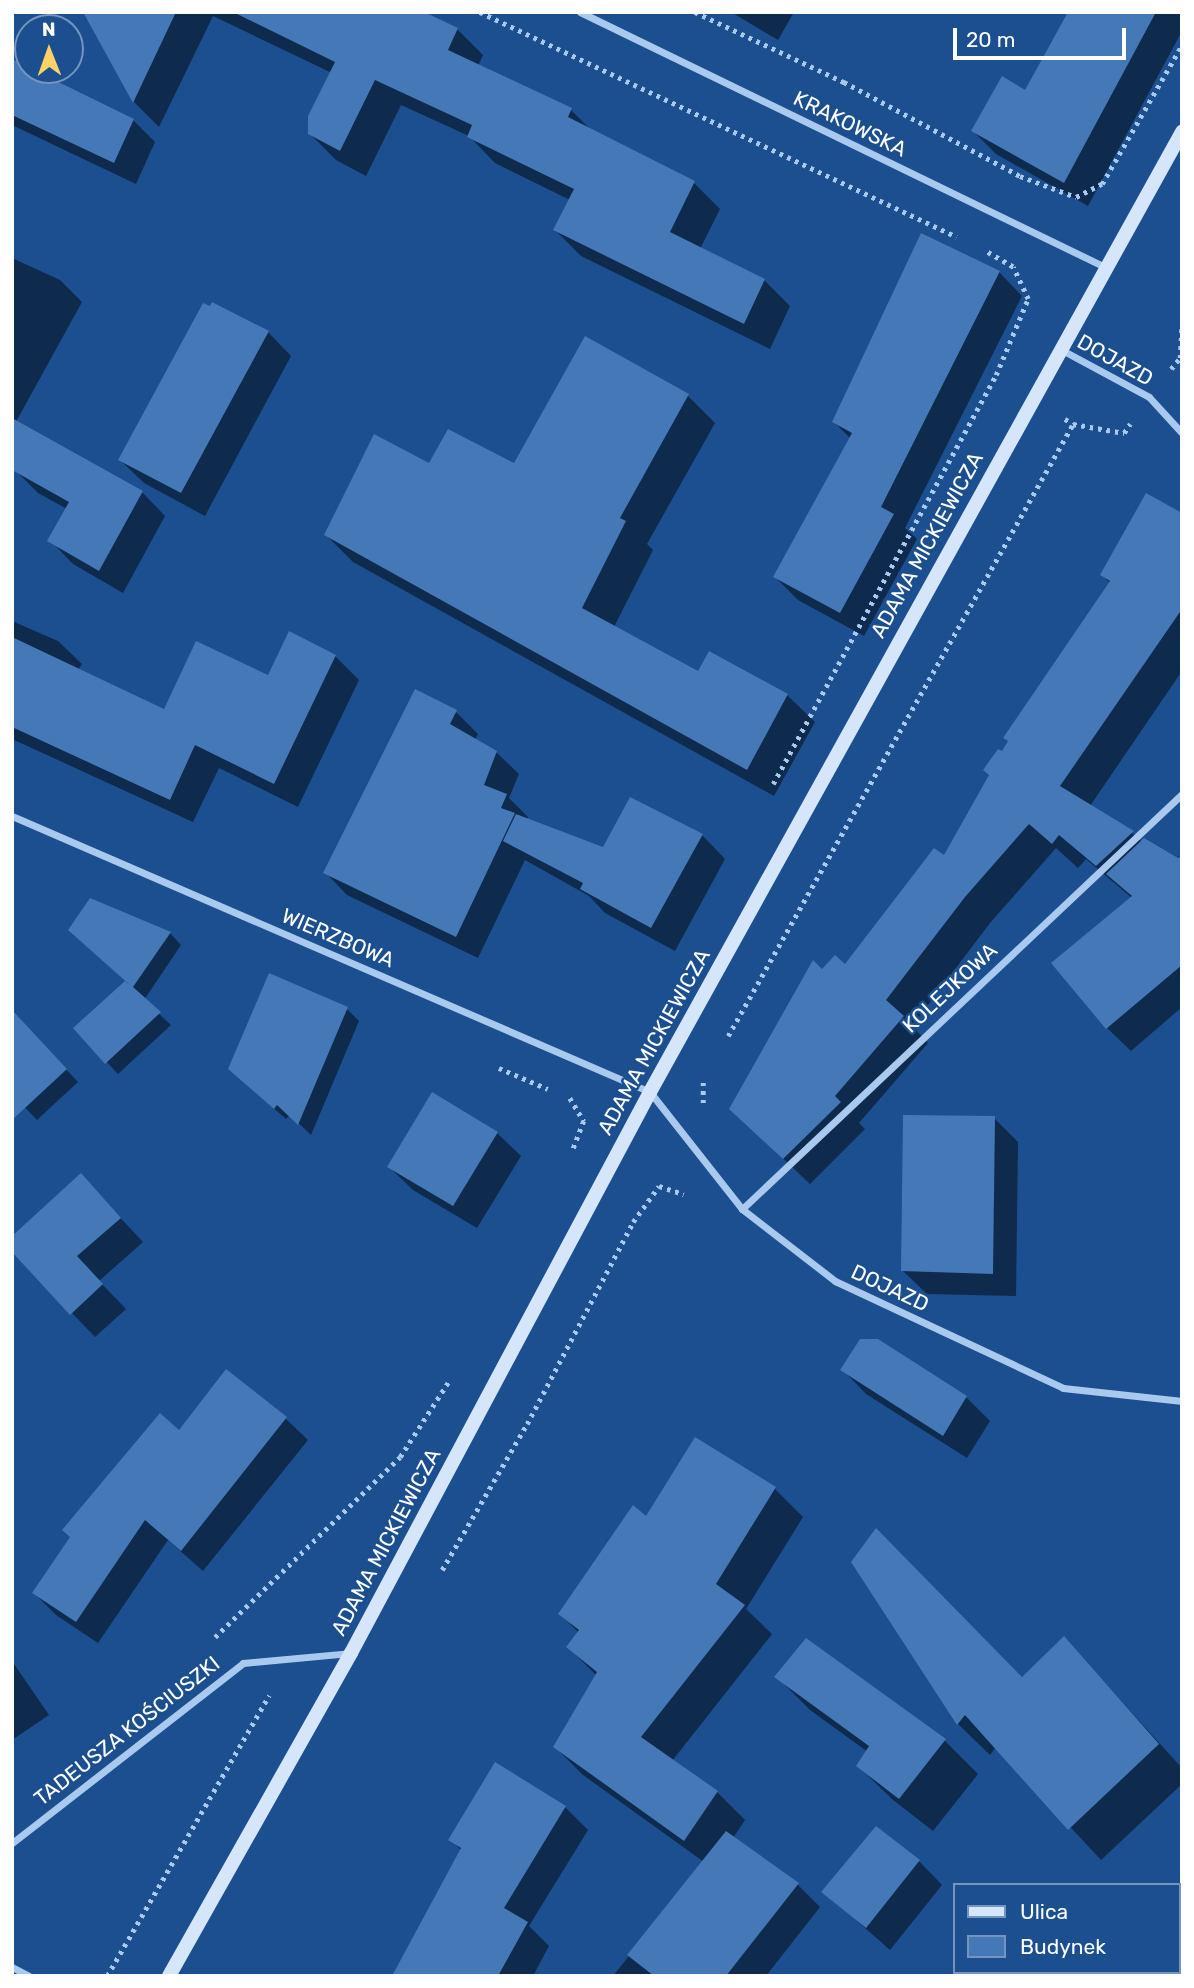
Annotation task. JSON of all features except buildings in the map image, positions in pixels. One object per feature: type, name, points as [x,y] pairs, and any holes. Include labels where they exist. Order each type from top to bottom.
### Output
[{"type":"main road","name":"ADAMA MICKIEWICZA","points":[[169,1976],[351,1653],[650,1092],[1182,132]]},
{"type":"street","name":"KRAKOWSKA","points":[[580,12],[1105,267]]},
{"type":"street","name":"DOJAZD","points":[[1060,349],[1149,397],[1182,433]]},
{"type":"street","name":"KOLEJKOWA","points":[[742,1209],[1182,793]]},
{"type":"street","name":"WIERZBOWA","points":[[12,816],[650,1092]]},
{"type":"street","name":"DOJAZD","points":[[650,1092],[742,1209],[835,1281],[1063,1388],[1182,1401]]},
{"type":"street","name":"TADEUSZA KOŚCIUSZKI","points":[[12,1843],[243,1663],[351,1653]]},
{"type":"street","points":[[12,1967],[29,1976]]},
{"type":"path","points":[[480,12],[961,239]]},
{"type":"path","points":[[695,12],[845,82],[1020,176],[1076,197],[1102,184],[1182,45]]},
{"type":"path","points":[[772,786],[996,375],[1028,299],[1013,267],[986,251]]},
{"type":"path","points":[[1180,358],[1182,325]]},
{"type":"path","points":[[722,1047],[1073,424],[1124,433]]},
{"type":"path","points":[[703,1108],[702,1083],[709,1071]]},
{"type":"path","points":[[534,1084],[572,1099],[584,1121],[571,1155]]},
{"type":"path","points":[[633,1222],[659,1186],[681,1192],[697,1201],[713,1172]]},
{"type":"path","points":[[107,1976],[270,1693],[243,1663],[235,1615],[400,1457],[453,1375]]}]
